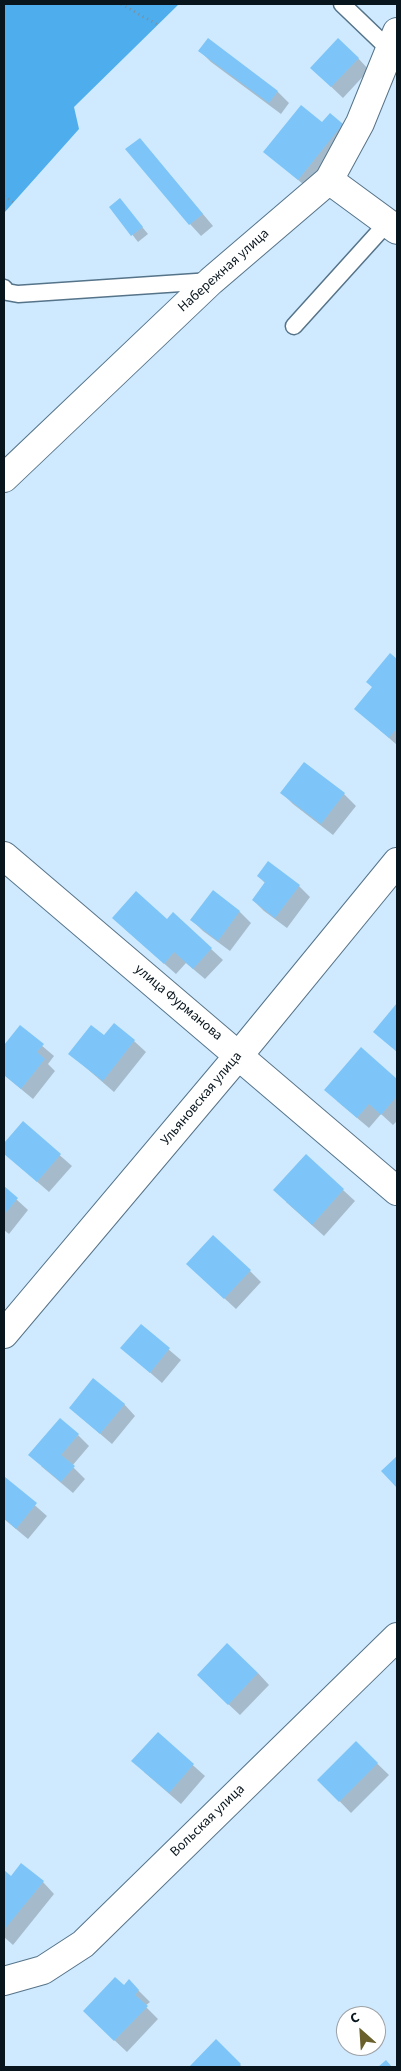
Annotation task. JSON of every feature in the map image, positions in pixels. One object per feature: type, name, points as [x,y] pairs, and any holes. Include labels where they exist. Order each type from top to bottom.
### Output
[{"type":"street","name":"Набережная улица","points":[[4,478],[211,281],[328,180],[360,123],[394,41]]},
{"type":"street","points":[[328,180],[393,226]]},
{"type":"street","name":"улица Фурманова","points":[[4,856],[397,1191]]},
{"type":"street","name":"Ульяновская улица","points":[[4,1334],[239,1055],[397,862]]},
{"type":"street","name":"Вольская улица","points":[[4,1981],[43,1970],[83,1944],[397,1637]]},
{"type":"lane","points":[[342,4],[394,41]]},
{"type":"lane","points":[[294,326],[393,226]]},
{"type":"lane","points":[[4,288],[7,292],[18,294],[211,281]]},
{"type":"path","points":[[121,4],[158,25]]},
{"type":"path","points":[[4,196],[14,202]]},
{"type":"water","points":[[4,4],[179,4],[74,107],[79,129],[4,213]]},
{"type":"building","points":[[208,38],[278,91],[269,103],[198,51]]},
{"type":"building","points":[[338,38],[359,58],[331,87],[310,68]]},
{"type":"building","points":[[301,105],[322,122],[330,113],[343,124],[298,180],[263,152]]},
{"type":"building","points":[[140,138],[203,214],[189,225],[125,149]]},
{"type":"building","points":[[120,198],[143,227],[131,236],[109,207]]},
{"type":"building","points":[[390,653],[397,659],[397,728],[389,738],[354,709],[372,687],[366,682]]},
{"type":"building","points":[[304,762],[345,793],[321,824],[280,793]]},
{"type":"building","points":[[268,861],[300,885],[275,918],[252,900],[265,882],[257,876]]},
{"type":"building","points":[[213,890],[240,911],[218,941],[190,920]]},
{"type":"building","points":[[136,891],[167,919],[173,912],[212,948],[193,969],[174,952],[164,964],[112,918]]},
{"type":"building","points":[[397,1003],[397,1052],[373,1032]]},
{"type":"building","points":[[114,1023],[135,1040],[103,1081],[68,1054],[91,1025],[104,1035]]},
{"type":"building","points":[[20,1025],[44,1044],[37,1052],[45,1059],[21,1089],[4,1075],[4,1045]]},
{"type":"building","points":[[361,1047],[397,1079],[397,1096],[381,1115],[369,1104],[357,1118],[324,1090]]},
{"type":"building","points":[[23,1121],[61,1154],[37,1182],[4,1154],[4,1143]]},
{"type":"building","points":[[306,1154],[344,1189],[312,1225],[273,1190]]},
{"type":"building","points":[[4,1186],[18,1198],[4,1215]]},
{"type":"building","points":[[213,1235],[251,1270],[224,1299],[186,1264]]},
{"type":"building","points":[[141,1324],[170,1348],[150,1373],[120,1348]]},
{"type":"building","points":[[93,1378],[125,1404],[100,1434],[69,1408]]},
{"type":"building","points":[[60,1418],[79,1434],[61,1455],[75,1466],[61,1482],[28,1455]]},
{"type":"building","points":[[397,1456],[397,1488],[381,1471]]},
{"type":"building","points":[[5,1477],[37,1503],[16,1529],[4,1518]]},
{"type":"building","points":[[227,1643],[258,1673],[228,1705],[197,1675]]},
{"type":"building","points":[[158,1732],[194,1764],[169,1793],[131,1761]]},
{"type":"building","points":[[356,1741],[378,1763],[339,1802],[317,1780]]},
{"type":"building","points":[[21,1863],[44,1881],[4,1930],[4,1870],[11,1876]]},
{"type":"building","points":[[115,1977],[124,1985],[129,1979],[139,1990],[135,1995],[148,2006],[114,2041],[83,2011]]},
{"type":"building","points":[[216,2039],[241,2064],[238,2067],[189,2067]]},
{"type":"building","points":[[386,2060],[392,2067],[378,2067]]}]
